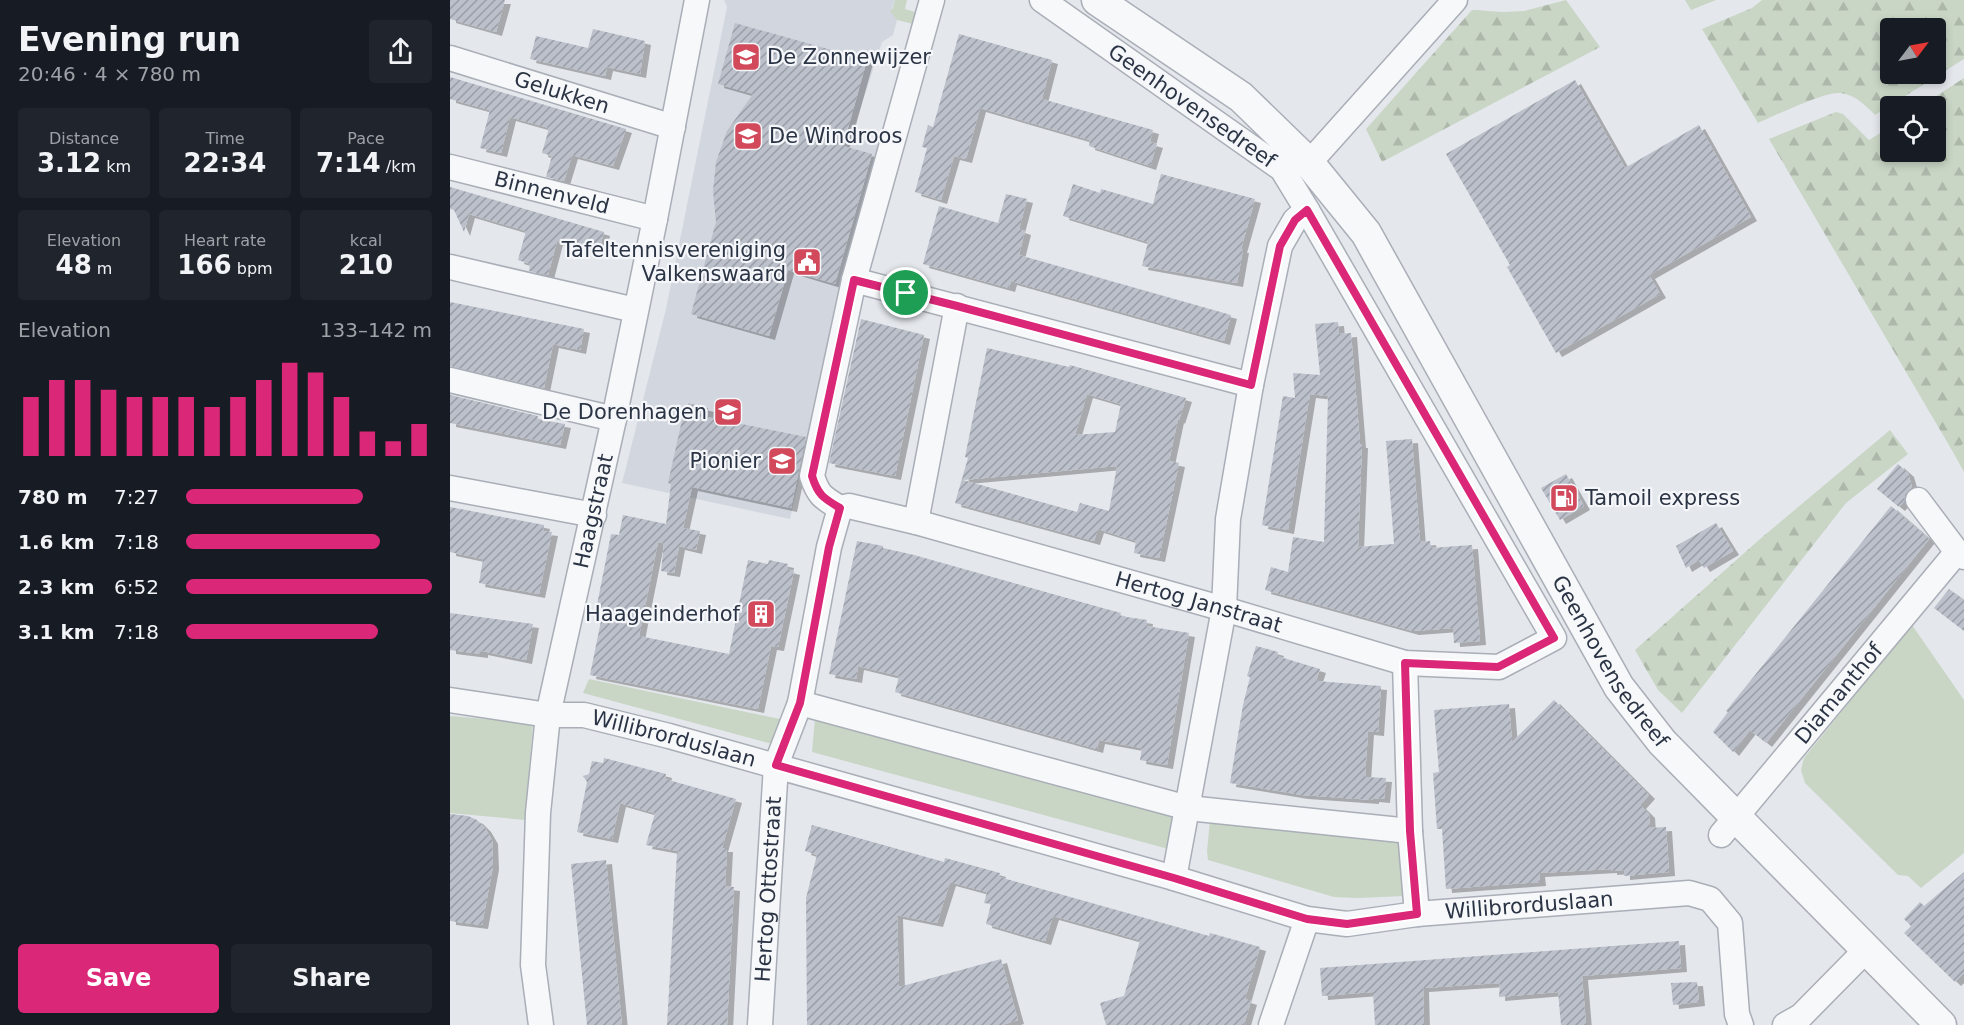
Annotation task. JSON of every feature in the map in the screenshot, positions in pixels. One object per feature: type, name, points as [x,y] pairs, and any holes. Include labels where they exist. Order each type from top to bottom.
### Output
[{"type":"street","name":"Haagstraat","points":[[541,1025],[532,965],[538,813],[548,715],[594,515],[697,0]]},
{"type":"street","points":[[840,508],[826,500],[817,491],[812,476],[854,280],[932,0]]},
{"type":"street","name":"Geenhovensedreef","points":[[1042,0],[1282,169],[1554,638]]},
{"type":"street","name":"Geenhovensedreef","points":[[1097,0],[1241,97],[1316,156],[1366,233],[1619,687],[1729,826],[1867,949],[1941,1025]]},
{"type":"street","points":[[1316,156],[1455,0]]},
{"type":"street","name":"Gelukken","points":[[450,58],[673,127]]},
{"type":"street","name":"Binnenveld","points":[[450,167],[655,219]]},
{"type":"street","points":[[1174,878],[1224,609],[1228,519],[1251,385],[1280,246],[1295,220],[1307,210]]},
{"type":"street","points":[[450,267],[635,310]]},
{"type":"street","points":[[854,280],[1251,385]]},
{"type":"street","points":[[916,522],[957,306]]},
{"type":"street","points":[[450,380],[614,418]]},
{"type":"street","points":[[450,488],[594,515]]},
{"type":"street","name":"Diamanthof","points":[[1729,826],[1961,554],[1918,500]]},
{"type":"street","name":"Hertog Janstraat","points":[[840,508],[849,506],[916,522],[1405,663],[1498,667],[1554,638]]},
{"type":"street","name":"Hertog Ottostraat","points":[[760,1025],[776,765],[800,703],[829,547],[840,508]]},
{"type":"street","points":[[1405,663],[1410,831],[1417,914]]},
{"type":"street","name":"Willibrorduslaan","points":[[450,700],[548,715],[585,715],[776,765],[1174,878],[1307,919],[1347,924],[1417,914],[1689,893],[1710,899],[1730,923],[1737,1014],[1741,1025]]},
{"type":"street","points":[[800,703],[1188,808],[1410,831]]},
{"type":"street","points":[[1271,1025],[1307,919]]},
{"type":"street","points":[[1785,1025],[1802,1016],[1867,949]]},
{"type":"shaded area","points":[[724,0],[895,0],[891,11],[897,20],[893,35],[882,42],[851,137],[878,145],[790,519],[622,483],[666,309],[727,7]]},
{"type":"green space","points":[[895,0],[907,0],[905,9],[921,14],[917,25],[897,20],[890,11]]},
{"type":"green space","points":[[1566,0],[1600,47],[1382,162],[1366,129],[1472,10],[1524,11]]},
{"type":"green space","points":[[1685,0],[1716,0],[1691,10]]},
{"type":"green space","points":[[1762,0],[1964,0],[1964,59],[1946,70],[1946,18],[1880,18],[1880,84],[1924,84],[1905,96],[1880,96],[1880,112],[1875,115],[1855,98],[1839,93],[1811,100],[1758,123],[1702,29],[1752,8]]},
{"type":"green space","points":[[1964,78],[1964,443],[1953,452],[1769,139],[1836,112],[1843,114],[1869,140],[1880,133],[1880,162],[1946,162],[1946,96],[1936,96]]},
{"type":"green space","points":[[1890,430],[1908,454],[1846,503],[1682,713],[1658,690],[1635,650],[1760,539]]},
{"type":"green space","points":[[1964,443],[1964,472],[1953,452]]},
{"type":"green space","points":[[1912,625],[1964,700],[1964,853],[1921,888],[1908,876],[1898,875],[1805,783],[1801,770],[1804,758]]},
{"type":"green space","points":[[589,679],[780,719],[780,746],[583,693]]},
{"type":"green space","points":[[450,716],[533,723],[525,820],[450,813]]},
{"type":"green space","points":[[815,719],[1177,818],[1172,850],[812,752]]},
{"type":"green space","points":[[1210,820],[1386,835],[1399,843],[1405,896],[1334,897],[1208,860]]},
{"type":"building","points":[[450,0],[505,0],[496,32],[450,19]]},
{"type":"building","points":[[735,23],[867,60],[843,146],[872,154],[835,284],[788,270],[769,336],[691,314],[716,222],[713,191],[716,162],[727,131],[753,94],[718,84]]},
{"type":"building","points":[[593,29],[645,41],[640,74],[607,67],[605,76],[530,59],[536,36],[588,48]]},
{"type":"building","points":[[959,34],[1052,60],[1042,99],[1153,130],[1150,142],[1157,144],[1150,166],[1089,146],[1090,140],[980,108],[966,159],[954,156],[941,200],[915,192],[927,148],[922,147],[928,125],[933,127]]},
{"type":"building","points":[[450,77],[626,129],[613,166],[572,155],[564,181],[546,177],[552,156],[542,153],[549,128],[510,117],[501,153],[480,148],[490,110],[450,99]]},
{"type":"building","points":[[1575,80],[1625,168],[1699,125],[1751,217],[1649,275],[1660,294],[1556,353],[1507,267],[1510,265],[1446,154]]},
{"type":"building","points":[[1161,174],[1255,199],[1241,249],[1243,249],[1237,283],[1142,266],[1148,242],[1063,216],[1073,184],[1100,193],[1101,189],[1153,204]]},
{"type":"building","points":[[450,187],[604,232],[598,253],[557,241],[548,275],[529,271],[530,264],[518,260],[526,231],[469,214],[464,232],[454,210],[450,209]]},
{"type":"building","points":[[1006,194],[1027,199],[1019,229],[1025,231],[1019,255],[1231,315],[1224,341],[1011,281],[1009,288],[923,264],[939,206],[998,223]]},
{"type":"building","points":[[450,302],[584,329],[580,350],[553,344],[544,388],[450,366]]},
{"type":"building","points":[[861,319],[924,335],[895,476],[829,463]]},
{"type":"building","points":[[1338,322],[1339,334],[1351,333],[1360,444],[1362,444],[1358,547],[1394,544],[1386,441],[1412,439],[1420,542],[1430,541],[1431,548],[1472,545],[1480,641],[1454,643],[1453,628],[1413,631],[1265,590],[1271,567],[1288,572],[1293,537],[1324,542],[1328,396],[1310,394],[1288,530],[1262,525],[1283,396],[1295,398],[1293,373],[1320,375],[1315,324]]},
{"type":"building","points":[[987,348],[1069,367],[1070,365],[1186,398],[1178,419],[1169,461],[1179,463],[1159,558],[1134,553],[1136,541],[1098,529],[1094,541],[955,503],[968,458],[965,457]],"holes":[[[1087,394],[1121,404],[1115,432],[1075,435]],[[1117,466],[1109,511],[1080,503],[1077,512],[963,480]]]},
{"type":"building","points":[[450,395],[538,416],[537,419],[565,424],[560,445],[450,423]]},
{"type":"building","name":"Haageinderhof","points":[[688,403],[708,408],[707,417],[806,437],[791,508],[692,487],[683,528],[700,531],[696,550],[679,546],[674,573],[661,571],[664,543],[658,542],[639,636],[729,654],[748,560],[768,564],[769,560],[788,564],[787,569],[794,571],[778,647],[771,646],[758,709],[590,675],[603,611],[596,610],[611,534],[619,535],[623,515],[666,524],[671,484],[668,483],[684,411],[687,412]]},
{"type":"building","points":[[1898,464],[1908,473],[1912,487],[1905,494],[1904,501],[1899,507],[1877,489]]},
{"type":"building","points":[[1566,474],[1584,506],[1560,520],[1541,488]]},
{"type":"building","points":[[1891,506],[1929,539],[1766,743],[1750,730],[1733,752],[1713,732],[1728,712],[1726,711]]},
{"type":"building","points":[[450,507],[544,525],[543,531],[552,532],[539,594],[479,583],[483,559],[450,552]]},
{"type":"building","points":[[1716,523],[1733,551],[1704,568],[1699,560],[1686,568],[1676,546]]},
{"type":"building","points":[[857,541],[883,546],[883,548],[1121,613],[1120,616],[1147,620],[1146,626],[1189,633],[1167,765],[1140,760],[1142,748],[1099,740],[1097,749],[895,692],[899,676],[858,666],[856,679],[829,674]]},
{"type":"building","points":[[1949,589],[1964,600],[1964,631],[1934,608]]},
{"type":"building","points":[[450,613],[533,624],[526,660],[482,651],[482,654],[450,650]]},
{"type":"building","points":[[1256,646],[1278,652],[1277,656],[1320,669],[1316,681],[1381,686],[1378,732],[1368,731],[1365,777],[1386,778],[1384,799],[1302,795],[1230,783],[1250,677],[1247,676]]},
{"type":"building","points":[[1554,700],[1649,795],[1640,805],[1649,814],[1650,828],[1666,827],[1669,872],[1624,876],[1624,870],[1611,871],[1611,869],[1539,873],[1540,882],[1446,889],[1442,829],[1437,829],[1433,773],[1439,772],[1434,710],[1509,704],[1512,742]]},
{"type":"building","points":[[604,758],[666,774],[665,779],[736,799],[722,848],[727,848],[725,886],[734,887],[727,1025],[667,1025],[677,853],[684,852],[646,845],[655,813],[620,803],[612,839],[577,832],[587,782],[583,776],[589,774],[592,761],[603,763]]},
{"type":"building","points":[[450,814],[468,816],[477,820],[492,840],[493,866],[482,925],[450,921]]},
{"type":"building","points":[[812,825],[944,862],[945,858],[1000,873],[999,877],[1209,936],[1210,933],[1260,947],[1245,999],[1251,1001],[1244,1025],[1106,1025],[1100,1003],[1124,996],[1140,940],[1053,916],[1045,941],[986,924],[991,904],[984,903],[987,892],[950,882],[937,923],[897,915],[899,987],[1001,959],[1018,1020],[1002,1025],[807,1025],[806,898],[817,855],[805,851]]},
{"type":"building","points":[[606,860],[622,1025],[587,1025],[571,864]]},
{"type":"building","points":[[1964,872],[1964,973],[1955,982],[1904,933],[1911,926],[1904,919],[1920,902],[1924,906]]},
{"type":"building","points":[[1679,941],[1681,968],[1582,976],[1586,1025],[1561,1025],[1558,992],[1499,997],[1500,983],[1423,988],[1424,1025],[1375,1025],[1373,992],[1322,996],[1320,968]]},
{"type":"building","points":[[1697,982],[1699,1002],[1673,1005],[1671,983]]},
{"type":"place","name":"De Zonnewijzer","points":[[746,57]]},
{"type":"place","name":"De Windroos","points":[[748,136]]},
{"type":"place","name":"Tafeltennisvereniging Valkenswaard","points":[[807,262]]},
{"type":"place","name":"De Dorenhagen","points":[[728,412]]},
{"type":"place","name":"Pionier","points":[[782,461]]},
{"type":"place","name":"Tamoil express","points":[[1564,498]]},
{"type":"place","name":"Haageinderhof","points":[[761,614]]},
{"type":"route","points":[[1307,210],[1554,638],[1498,667],[1405,663],[1410,831],[1417,914],[1347,924],[1307,919],[1174,878],[776,765],[800,703],[829,547],[840,508],[826,500],[817,491],[812,476],[854,280],[906,293],[1251,385],[1280,246],[1295,220],[1307,210]]}]
